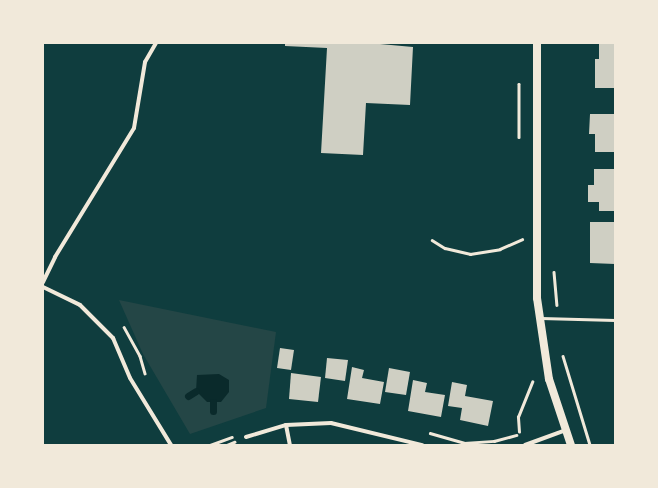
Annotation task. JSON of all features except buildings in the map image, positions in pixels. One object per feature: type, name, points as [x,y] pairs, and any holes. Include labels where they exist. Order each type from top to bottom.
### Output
[{"type":"main road","points":[[537,43],[539,318],[549,379],[571,445]]},
{"type":"street","points":[[43,282],[55,256],[134,128],[145,62],[156,43]]},
{"type":"street","points":[[43,287],[80,305],[113,338],[130,378],[170,445]]},
{"type":"street","points":[[246,437],[286,425],[331,423],[422,445]]},
{"type":"street","points":[[286,425],[290,445]]},
{"type":"street","points":[[525,445],[566,430]]},
{"type":"lane","points":[[539,318],[615,320]]},
{"type":"path","points":[[432,240],[445,248],[470,254],[500,249],[526,238]]},
{"type":"path","points":[[520,434],[518,417],[532,385]]},
{"type":"shaded area","points":[[119,300],[276,332],[266,408],[190,434],[143,354]]},
{"type":"shaded area","points":[[219,374],[229,380],[229,392],[221,402],[207,402],[196,391],[197,375]]},
{"type":"waterway","points":[[188,396],[196,391]]},
{"type":"waterway","points":[[213,402],[213,411]]}]
